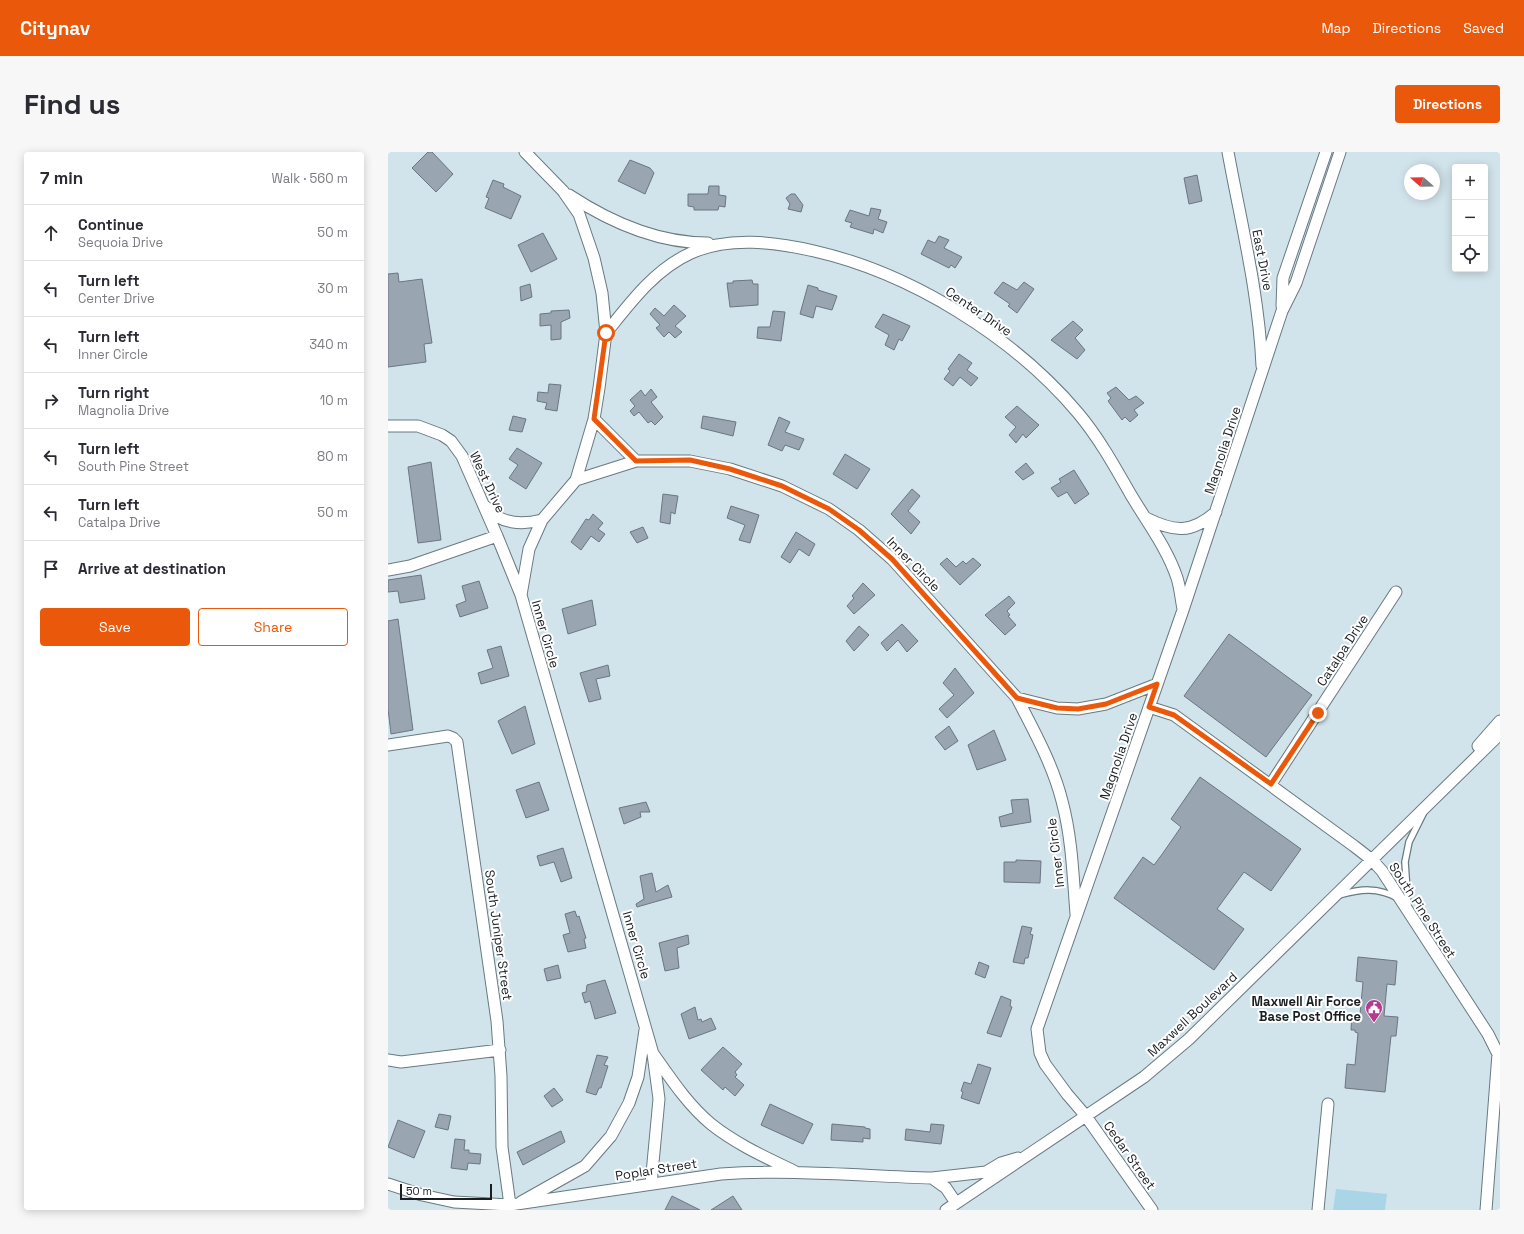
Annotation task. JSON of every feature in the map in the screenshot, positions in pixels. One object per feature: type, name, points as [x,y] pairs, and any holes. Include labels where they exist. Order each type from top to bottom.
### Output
[{"type":"street","points":[[525,152],[564,191],[579,214],[594,258],[602,293],[606,333],[594,419],[576,480]]},
{"type":"street","name":"East Drive","points":[[1228,152],[1256,298],[1261,337],[1262,374]]},
{"type":"street","name":"Magnolia Drive","points":[[1282,311],[1283,278],[1326,152]]},
{"type":"street","name":"Magnolia Drive","points":[[1065,1091],[1045,1064],[1040,1053],[1037,1029],[1183,610],[1282,311],[1296,283],[1340,152]]},
{"type":"street","name":"Center Drive","points":[[564,191],[594,211],[636,230],[673,240],[692,243],[724,244],[761,242],[779,244],[846,260],[894,278],[939,300],[980,326],[1023,360],[1078,413],[1098,441],[1158,538],[1177,578],[1183,610]]},
{"type":"street","name":"Center Drive","points":[[606,333],[635,297],[656,276],[690,253],[724,244]]},
{"type":"street","points":[[594,419],[636,461]]},
{"type":"street","name":"West Drive","points":[[389,428],[418,426],[442,435],[451,441],[462,456],[521,595]]},
{"type":"street","name":"Inner Circle","points":[[651,1184],[659,1099],[653,1054],[521,595],[529,549],[542,520],[576,480],[636,461],[690,460],[730,469],[782,486],[829,509],[859,530],[892,559],[1017,698],[1047,758],[1062,801],[1070,838],[1076,918]]},
{"type":"street","points":[[482,502],[490,512],[500,518],[526,524],[542,520]]},
{"type":"street","points":[[1145,518],[1162,526],[1184,529],[1205,522],[1216,512]]},
{"type":"street","points":[[388,570],[410,566],[497,536]]},
{"type":"street","name":"Catalpa Drive","points":[[1271,784],[1396,592]]},
{"type":"street","points":[[1017,698],[1057,708],[1078,709],[1106,704],[1157,684]]},
{"type":"street","name":"South Pine Street","points":[[1149,707],[1174,715],[1271,784],[1372,860],[1405,905],[1488,1034],[1498,1054],[1499,1061],[1486,1210]]},
{"type":"street","name":"Maxwell Boulevard","points":[[1429,803],[1500,721]]},
{"type":"street","name":"Maxwell Boulevard","points":[[946,1210],[1085,1115],[1144,1077],[1189,1039],[1500,734]]},
{"type":"street","name":"South Juniper Street","points":[[388,745],[448,736],[454,738],[457,742],[497,1021],[500,1050],[502,1147],[514,1204]]},
{"type":"street","points":[[514,1204],[585,1166],[611,1136],[629,1103],[638,1077],[646,1026]]},
{"type":"street","points":[[388,1060],[401,1062],[500,1050]]},
{"type":"street","points":[[653,1054],[679,1090],[710,1123],[753,1151],[798,1173]]},
{"type":"street","name":"Cedar Street","points":[[1065,1091],[1085,1115],[1152,1210]]},
{"type":"street","points":[[1318,1210],[1328,1104]]},
{"type":"street","name":"Poplar Street","points":[[388,1184],[453,1206],[514,1204],[721,1174],[754,1172],[932,1178],[986,1172],[1001,1163],[1026,1156]]},
{"type":"street","points":[[932,1178],[946,1188],[956,1203]]},
{"type":"lane","points":[[1405,905],[1405,862],[1409,842],[1429,803]]},
{"type":"lane","points":[[1335,896],[1356,890],[1370,889],[1384,892],[1405,905]]},
{"type":"shaded area","points":[[1336,1189],[1387,1194],[1385,1210],[1333,1210]]},
{"type":"building","points":[[428,152],[432,152],[453,174],[436,192],[412,168]]},
{"type":"building","points":[[630,160],[650,168],[654,173],[645,194],[618,181]]},
{"type":"building","points":[[1197,175],[1202,201],[1189,204],[1184,178]]},
{"type":"building","points":[[493,180],[504,184],[503,187],[521,196],[511,219],[485,208],[489,198],[486,197]]},
{"type":"building","points":[[709,186],[719,186],[719,195],[726,196],[725,207],[719,206],[718,210],[694,210],[694,207],[688,206],[688,194],[708,194]]},
{"type":"building","points":[[791,194],[795,194],[803,205],[801,212],[788,209],[790,204],[786,198]]},
{"type":"building","points":[[871,208],[881,210],[878,219],[887,222],[883,233],[874,229],[873,234],[850,227],[852,223],[845,221],[850,210],[869,216]]},
{"type":"building","points":[[543,233],[557,259],[531,272],[518,245]]},
{"type":"building","points":[[939,236],[949,240],[944,248],[962,257],[955,268],[951,265],[949,268],[921,254],[928,240],[935,243]]},
{"type":"building","points":[[398,273],[399,282],[422,279],[432,343],[424,344],[426,362],[388,367],[388,274]]},
{"type":"building","points":[[752,280],[753,284],[758,284],[758,305],[730,307],[727,283],[733,283],[733,281]]},
{"type":"building","points":[[1003,282],[1017,290],[1024,282],[1034,289],[1017,313],[1008,306],[1010,304],[994,293]]},
{"type":"building","points":[[530,284],[532,297],[521,301],[520,287]]},
{"type":"building","points":[[808,285],[837,296],[832,310],[816,306],[813,318],[800,314]]},
{"type":"building","points":[[674,305],[686,316],[675,326],[682,332],[675,338],[669,332],[664,337],[656,328],[660,325],[650,314],[655,308],[664,316]]},
{"type":"building","points":[[569,310],[570,318],[561,322],[561,339],[551,340],[551,325],[540,326],[540,314],[551,313],[551,311]]},
{"type":"building","points":[[773,311],[785,312],[781,341],[757,338],[758,327],[770,327]]},
{"type":"building","points":[[883,314],[910,326],[902,341],[899,339],[894,350],[885,345],[889,335],[875,327]]},
{"type":"building","points":[[1073,321],[1083,330],[1075,338],[1085,350],[1077,359],[1051,340]]},
{"type":"building","points":[[959,354],[972,363],[967,370],[978,378],[971,386],[960,377],[953,386],[944,379],[950,371],[948,369]]},
{"type":"building","points":[[549,384],[561,385],[557,411],[545,409],[547,403],[537,401],[538,392],[548,393]]},
{"type":"building","points":[[1116,387],[1129,400],[1136,396],[1144,403],[1134,410],[1138,415],[1130,422],[1125,417],[1122,420],[1108,401],[1111,398],[1107,393]]},
{"type":"building","points":[[651,389],[657,397],[651,402],[663,417],[655,425],[651,421],[648,423],[639,412],[634,416],[630,411],[635,406],[630,400],[641,390],[645,396]]},
{"type":"building","points":[[1017,406],[1039,425],[1026,438],[1023,434],[1016,443],[1009,435],[1016,427],[1005,417]]},
{"type":"building","points":[[513,416],[526,419],[522,432],[509,430]]},
{"type":"building","points":[[703,416],[736,422],[733,436],[701,428]]},
{"type":"building","points":[[779,417],[790,422],[785,432],[804,439],[799,450],[785,445],[782,451],[768,445]]},
{"type":"building","points":[[517,448],[542,463],[526,489],[509,478],[518,465],[509,459]]},
{"type":"building","points":[[845,454],[870,469],[857,489],[833,474]]},
{"type":"building","points":[[431,462],[441,540],[418,543],[408,467]]},
{"type":"building","points":[[1026,463],[1034,473],[1023,480],[1015,472]]},
{"type":"building","points":[[1074,470],[1089,494],[1075,504],[1067,492],[1058,497],[1051,488],[1061,482],[1059,479]]},
{"type":"building","points":[[912,489],[920,496],[908,511],[920,522],[911,534],[891,514]]},
{"type":"building","points":[[663,494],[678,496],[675,514],[671,512],[670,524],[660,522]]},
{"type":"building","points":[[731,506],[759,515],[750,543],[739,540],[745,525],[727,518]]},
{"type":"building","points":[[593,514],[603,523],[598,529],[605,534],[599,542],[591,536],[581,550],[571,542],[586,519],[589,520]]},
{"type":"building","points":[[643,527],[648,538],[637,543],[630,532]]},
{"type":"building","points":[[796,532],[815,544],[809,556],[799,549],[790,563],[781,557]]},
{"type":"building","points":[[947,558],[956,567],[963,561],[966,564],[973,558],[981,565],[960,585],[940,564]]},
{"type":"building","points":[[421,575],[425,599],[400,603],[398,591],[388,592],[388,580]]},
{"type":"building","points":[[479,581],[488,608],[460,617],[456,605],[466,601],[462,586]]},
{"type":"building","points":[[863,583],[875,595],[854,614],[847,606],[854,598],[852,596]]},
{"type":"building","points":[[1009,596],[1015,603],[1007,611],[1010,615],[1008,616],[1016,625],[1005,635],[985,615]]},
{"type":"building","points":[[592,600],[596,625],[568,634],[562,609]]},
{"type":"building","points":[[398,619],[413,730],[391,734],[388,709],[388,621]]},
{"type":"building","points":[[902,624],[918,641],[907,652],[898,640],[887,651],[881,643]]},
{"type":"building","points":[[859,626],[869,635],[854,651],[846,641]]},
{"type":"building","points":[[1229,634],[1312,695],[1266,757],[1184,696]]},
{"type":"building","points":[[501,646],[509,676],[481,684],[478,673],[493,668],[487,650]]},
{"type":"building","points":[[608,665],[610,676],[596,679],[601,699],[589,702],[580,673]]},
{"type":"building","points":[[955,668],[974,693],[947,718],[939,709],[954,695],[943,683]]},
{"type":"building","points":[[525,706],[535,744],[512,754],[498,721]]},
{"type":"building","points":[[949,726],[958,741],[945,750],[935,737]]},
{"type":"building","points":[[994,730],[1006,760],[977,770],[968,745]]},
{"type":"building","points":[[1200,777],[1301,849],[1271,891],[1244,872],[1217,909],[1244,929],[1214,970],[1114,898],[1143,857],[1154,865],[1163,853],[1181,827],[1171,819]]},
{"type":"building","points":[[539,782],[549,810],[526,818],[516,790]]},
{"type":"building","points":[[1028,799],[1031,822],[1001,827],[999,817],[1013,813],[1011,800]]},
{"type":"building","points":[[646,802],[650,812],[640,812],[641,817],[624,824],[619,808]]},
{"type":"building","points":[[563,848],[572,878],[561,882],[554,862],[540,866],[537,856]]},
{"type":"building","points":[[1016,860],[1041,861],[1040,883],[1004,882],[1004,862],[1016,862]]},
{"type":"building","points":[[652,873],[656,892],[668,885],[672,897],[637,907],[636,904],[644,899],[640,876]]},
{"type":"building","points":[[575,911],[577,917],[579,916],[586,938],[584,939],[586,948],[568,952],[563,935],[570,933],[565,914]]},
{"type":"building","points":[[1022,926],[1032,928],[1030,934],[1033,935],[1028,958],[1025,958],[1024,964],[1013,962]]},
{"type":"building","points":[[688,935],[689,944],[677,948],[679,968],[665,971],[659,943]]},
{"type":"building","name":"Maxwell Air Force Base Post Office","points":[[1358,957],[1397,961],[1395,985],[1387,984],[1384,1016],[1398,1017],[1396,1036],[1391,1036],[1385,1092],[1345,1088],[1347,1064],[1355,1065],[1358,1033],[1355,1032],[1355,1030],[1351,1030],[1352,1015],[1360,1014],[1363,982],[1356,981]]},
{"type":"building","points":[[979,962],[989,966],[985,978],[975,974]]},
{"type":"building","points":[[558,965],[561,978],[547,981],[544,969]]},
{"type":"building","points":[[605,980],[616,1013],[595,1019],[590,1001],[585,1003],[582,993],[586,992],[587,985]]},
{"type":"building","points":[[1001,996],[1011,1000],[1010,1006],[1012,1007],[1001,1037],[987,1033]]},
{"type":"building","points":[[695,1007],[698,1020],[701,1019],[702,1022],[711,1018],[716,1029],[689,1039],[681,1014]]},
{"type":"building","points":[[723,1047],[742,1064],[735,1072],[737,1075],[735,1077],[744,1085],[735,1096],[725,1087],[723,1090],[701,1070]]},
{"type":"building","points":[[597,1055],[608,1057],[604,1065],[608,1066],[601,1088],[599,1088],[596,1095],[586,1092]]},
{"type":"building","points":[[978,1064],[991,1068],[979,1104],[961,1098],[963,1092],[961,1091],[964,1082],[971,1084]]},
{"type":"building","points":[[554,1088],[563,1100],[552,1107],[544,1096]]},
{"type":"building","points":[[770,1104],[813,1124],[803,1144],[761,1125]]},
{"type":"building","points":[[439,1114],[451,1116],[448,1130],[435,1127]]},
{"type":"building","points":[[398,1120],[425,1131],[414,1158],[388,1147]]},
{"type":"building","points":[[832,1124],[865,1127],[870,1129],[870,1139],[863,1138],[863,1142],[831,1140]]},
{"type":"building","points":[[931,1124],[944,1125],[941,1144],[905,1140],[906,1129],[930,1132]]},
{"type":"building","points":[[561,1131],[565,1142],[523,1165],[517,1152]]},
{"type":"building","points":[[455,1139],[465,1140],[464,1150],[469,1150],[469,1153],[481,1154],[480,1164],[468,1163],[467,1170],[451,1168]]},
{"type":"building","points":[[672,1196],[700,1210],[665,1210]]},
{"type":"building","points":[[733,1196],[742,1210],[711,1210]]},
{"type":"place","name":"Maxwell Air Force Base Post Office","points":[[1374,1023]]},
{"type":"route","points":[[606,333],[594,419],[636,461],[690,460],[730,469],[782,486],[829,509],[859,530],[892,559],[1017,698],[1057,708],[1092,708],[1157,684],[1149,707],[1174,715],[1271,784],[1318,713]]}]
